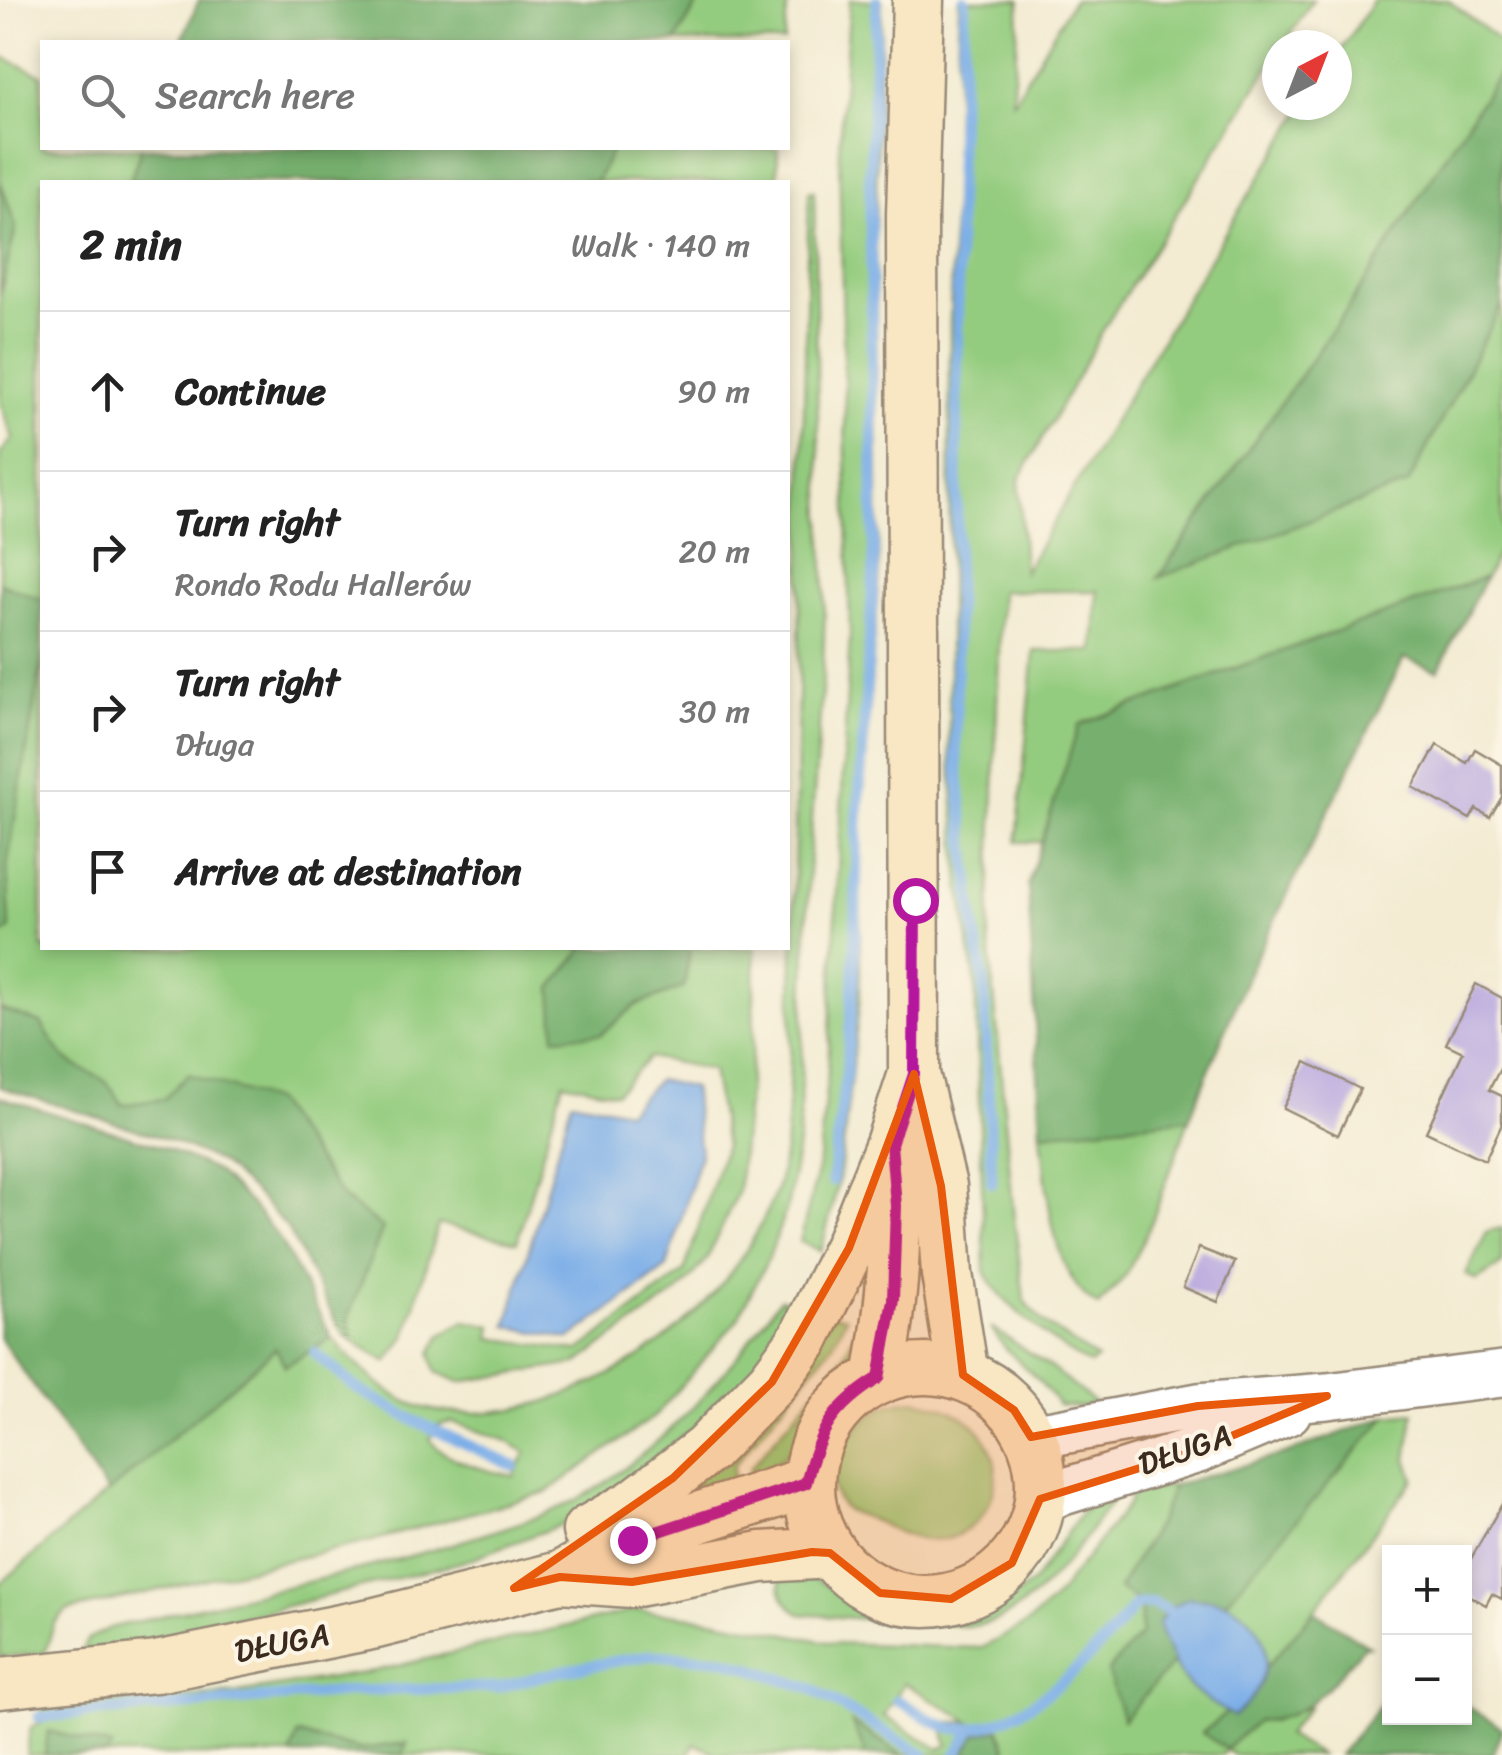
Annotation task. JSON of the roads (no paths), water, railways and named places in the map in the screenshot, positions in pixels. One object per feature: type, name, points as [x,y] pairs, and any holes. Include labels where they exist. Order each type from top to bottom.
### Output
[{"type":"main road","points":[[918,0],[912,215],[914,1074],[942,1186],[947,1274],[963,1374]]},
{"type":"main road","points":[[537,1582],[596,1525],[634,1506],[673,1478],[732,1426],[804,1339],[831,1287],[891,1144],[914,1074]]},
{"type":"main road","points":[[879,1378],[893,1300],[896,1206],[891,1144]]},
{"type":"main road","points":[[920,1369],[963,1374],[991,1389],[1014,1410],[1031,1437],[1040,1467],[1040,1499],[1031,1533],[1012,1563],[984,1586],[951,1599],[915,1601],[880,1592],[850,1574],[830,1553],[814,1519],[806,1483],[812,1454],[826,1422],[849,1396],[879,1378],[920,1369]]},
{"type":"main road","name":"DŁUGA","points":[[0,1683],[156,1668],[376,1624],[537,1582],[632,1540],[806,1483]]},
{"type":"main road","name":"DŁUGA","points":[[537,1582],[632,1582],[761,1557],[830,1553]]},
{"type":"street","name":"DŁUGA","points":[[1031,1437],[1198,1406],[1327,1396],[1502,1374]]},
{"type":"street","name":"DŁUGA","points":[[1040,1499],[1198,1450],[1327,1396]]},
{"type":"water","points":[[658,1080],[693,1088],[700,1155],[667,1267],[570,1339],[507,1326],[572,1100],[627,1111]]},
{"type":"water","points":[[1187,1598],[1233,1606],[1248,1617],[1264,1645],[1266,1660],[1257,1690],[1234,1716],[1203,1698],[1184,1680],[1165,1642],[1158,1624],[1167,1610]]},
{"type":"waterway","points":[[832,1181],[854,981],[858,816],[874,570],[870,173],[877,0]]},
{"type":"waterway","points":[[965,0],[958,173],[956,749],[984,983],[992,1183]]},
{"type":"waterway","points":[[315,1353],[357,1389],[415,1421],[514,1466]]},
{"type":"waterway","points":[[897,1700],[953,1728],[978,1727],[1003,1719],[1055,1687],[1135,1605],[1152,1603],[1167,1610]]},
{"type":"waterway","points":[[39,1717],[356,1691],[499,1687],[650,1655],[723,1659],[812,1689],[924,1755]]},
{"type":"waterway","points":[[956,1755],[971,1730]]}]
